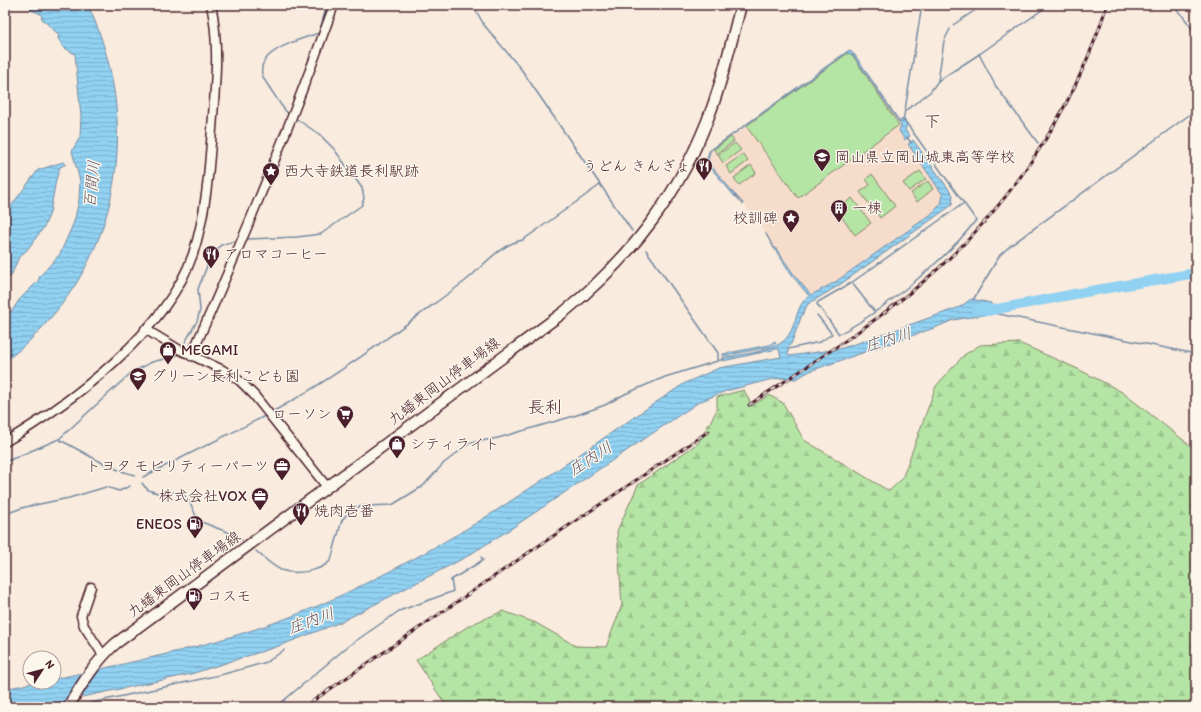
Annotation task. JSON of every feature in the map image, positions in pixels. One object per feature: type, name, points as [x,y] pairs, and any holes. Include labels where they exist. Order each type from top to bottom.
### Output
[{"type":"main road","name":"九蟠東岡山停車場線","points":[[70,704],[103,655],[566,309],[602,279],[633,246],[672,192],[700,138],[712,106],[741,5]]},
{"type":"street","points":[[5,442],[94,380],[145,329],[173,292],[186,269],[195,248],[201,222],[210,163],[215,92],[216,49],[211,5]]},
{"type":"street","points":[[184,353],[245,235],[293,116],[334,5]]},
{"type":"street","points":[[145,329],[184,353],[223,370],[240,381],[254,395],[327,487]]},
{"type":"street","points":[[91,587],[81,616],[84,626],[103,655]]},
{"type":"shaded area","name":"岡山県立岡山城東高等学校","points":[[848,53],[851,53],[901,126],[899,132],[939,187],[943,198],[939,207],[920,222],[834,282],[811,294],[795,276],[750,211],[721,179],[708,161],[708,157],[711,151]]},
{"type":"green space","points":[[848,53],[851,53],[899,125],[798,198],[746,126]]},
{"type":"green space","points":[[731,137],[734,141],[717,154],[714,149]]},
{"type":"green space","points":[[735,143],[741,150],[723,163],[718,155]]},
{"type":"green space","points":[[743,154],[748,161],[731,174],[726,166]]},
{"type":"green space","points":[[751,165],[756,173],[739,185],[734,178]]},
{"type":"green space","points":[[920,171],[926,179],[909,191],[903,183]]},
{"type":"green space","points":[[872,174],[895,206],[880,218],[860,192],[870,185],[866,179]]},
{"type":"green space","points":[[928,181],[933,189],[917,202],[911,193]]},
{"type":"green space","points":[[852,198],[871,223],[855,235],[834,207],[839,203],[841,206]]},
{"type":"green space","points":[[1019,343],[1078,369],[1122,392],[1196,450],[1196,707],[447,707],[416,660],[470,625],[503,611],[536,623],[576,646],[606,647],[622,605],[617,531],[638,485],[698,443],[717,410],[717,397],[744,390],[752,406],[769,395],[783,403],[804,440],[889,491],[902,479],[936,386],[964,355],[980,345]]},
{"type":"water","name":"百間川","points":[[29,5],[88,5],[104,45],[113,87],[117,129],[116,170],[108,211],[94,251],[73,288],[38,332],[22,348],[5,361],[5,314],[12,311],[19,300],[38,281],[40,276],[60,254],[74,222],[79,200],[80,181],[72,151],[80,137],[81,117],[75,54],[63,47],[58,38],[59,35],[42,19],[41,14],[31,10]]},
{"type":"water","points":[[849,50],[855,55],[900,122],[902,119],[907,125],[905,130],[910,136],[905,140],[899,131],[901,125],[853,55],[847,53],[710,151],[708,162],[736,196],[735,197],[706,162],[709,151]]},
{"type":"water","points":[[913,140],[953,195],[952,205],[838,286],[808,304],[802,315],[791,344],[788,347],[788,354],[789,356],[839,349],[960,307],[971,299],[991,303],[990,314],[953,320],[937,327],[810,371],[796,379],[780,378],[769,380],[726,391],[699,402],[512,528],[466,557],[341,622],[279,646],[191,674],[35,707],[5,707],[5,689],[22,685],[22,690],[62,690],[62,677],[159,656],[228,638],[296,615],[329,601],[415,558],[477,523],[545,479],[685,383],[719,368],[781,357],[779,349],[777,349],[723,361],[722,358],[758,352],[776,346],[788,336],[799,309],[809,296],[794,278],[774,248],[775,247],[795,276],[811,295],[835,282],[930,215],[941,204],[943,195],[908,144]]},
{"type":"water","points":[[63,162],[66,164],[60,167],[50,213],[44,227],[27,250],[19,257],[11,276],[5,279],[5,214],[38,170]]},
{"type":"water","points":[[775,341],[776,343],[770,347],[723,356],[723,354],[769,345]]},
{"type":"waterway","points":[[290,115],[282,107],[264,79],[262,67],[270,55],[277,50],[295,41],[319,33],[327,5]]},
{"type":"waterway","points":[[473,5],[484,25],[521,69],[632,231]]},
{"type":"waterway","points":[[903,122],[922,5]]},
{"type":"waterway","points":[[953,25],[983,5]]},
{"type":"waterway","points":[[905,111],[930,92],[938,81],[1049,5]]},
{"type":"waterway","points":[[1171,5],[1182,15],[1196,34]]},
{"type":"waterway","points":[[938,81],[944,41],[950,29]]},
{"type":"waterway","points":[[979,54],[995,85],[1038,143]]},
{"type":"waterway","points":[[973,300],[1000,255],[1010,246],[1196,110]]},
{"type":"waterway","points":[[246,239],[297,237],[321,234],[362,205],[364,198],[362,188],[334,149],[319,134],[295,118]]},
{"type":"waterway","points":[[904,120],[910,128],[976,220],[964,235],[932,267],[913,283],[874,313],[839,334],[817,304],[818,302],[851,283],[964,203]]},
{"type":"waterway","points":[[907,137],[911,143]]},
{"type":"waterway","points":[[274,411],[324,382],[348,366],[464,282],[499,251],[514,242],[523,240],[600,185]]},
{"type":"waterway","points":[[735,195],[743,204]]},
{"type":"waterway","points":[[766,234],[774,248]]},
{"type":"waterway","points":[[182,348],[197,321],[200,310],[198,289],[209,261],[221,245],[238,240]]},
{"type":"waterway","points":[[646,250],[718,353],[718,360]]},
{"type":"waterway","name":"庄内川","points":[[977,310],[987,311],[1196,273]]},
{"type":"waterway","points":[[852,283],[874,311]]},
{"type":"waterway","points":[[989,312],[1191,353],[1196,356]]},
{"type":"waterway","points":[[788,349],[820,342],[832,334],[817,315]]},
{"type":"waterway","points":[[5,462],[59,439],[131,373],[152,362],[176,356],[178,353]]},
{"type":"waterway","points":[[1191,353],[1196,360]]},
{"type":"waterway","points":[[256,551],[281,570],[293,572],[314,570],[327,564],[331,560],[342,520],[348,513],[355,508],[364,506],[392,505],[423,486],[444,463],[470,443],[498,438],[574,416],[605,405],[625,394],[665,377],[724,359]]},
{"type":"waterway","points":[[143,477],[265,416]]},
{"type":"waterway","points":[[60,440],[115,469],[135,475]]},
{"type":"waterway","points":[[142,483],[149,490],[156,493],[174,492],[183,494],[189,500],[199,521],[235,535],[242,540]]},
{"type":"waterway","points":[[5,514],[25,507],[69,498],[106,487],[119,491],[130,486]]},
{"type":"waterway","points":[[276,707],[347,647],[399,611],[453,591],[451,580],[483,560],[481,557]]},
{"type":"waterway","points":[[77,706],[224,674],[267,662],[284,650]]},
{"type":"railway","points":[[749,405],[835,348],[897,303],[949,259],[979,228],[1007,195],[1032,160],[1055,123],[1075,85],[1093,45],[1107,5]]},
{"type":"railway","points":[[304,707],[709,431]]},
{"type":"place","name":"岡山県立岡山城東高等学校","points":[[822,172]]},
{"type":"place","name":"うどん きんぎょ","points":[[704,181]]},
{"type":"place","name":"西大寺鉄道長利駅跡","points":[[271,186]]},
{"type":"place","name":"一棟","points":[[839,223]]},
{"type":"place","name":"校訓碑","points":[[791,233]]},
{"type":"place","name":"アロマコーヒー","points":[[211,269]]},
{"type":"place","name":"MEGAMI","points":[[168,365]]},
{"type":"place","name":"グリーン長利こども園","points":[[138,391]]},
{"type":"place","name":"ローソン","points":[[345,429]]},
{"type":"place","name":"シティライト","points":[[397,459]]},
{"type":"place","name":"トヨタ モビリティーパーツ","points":[[282,481]]},
{"type":"place","name":"株式会社VOX","points":[[260,511]]},
{"type":"place","name":"焼肉壱番","points":[[301,526]]},
{"type":"place","name":"ENEOS","points":[[195,539]]},
{"type":"place","name":"コスモ","points":[[194,611]]},
{"type":"district","name":"下","points":[[932,121]]},
{"type":"district","name":"長利","points":[[545,407]]}]
